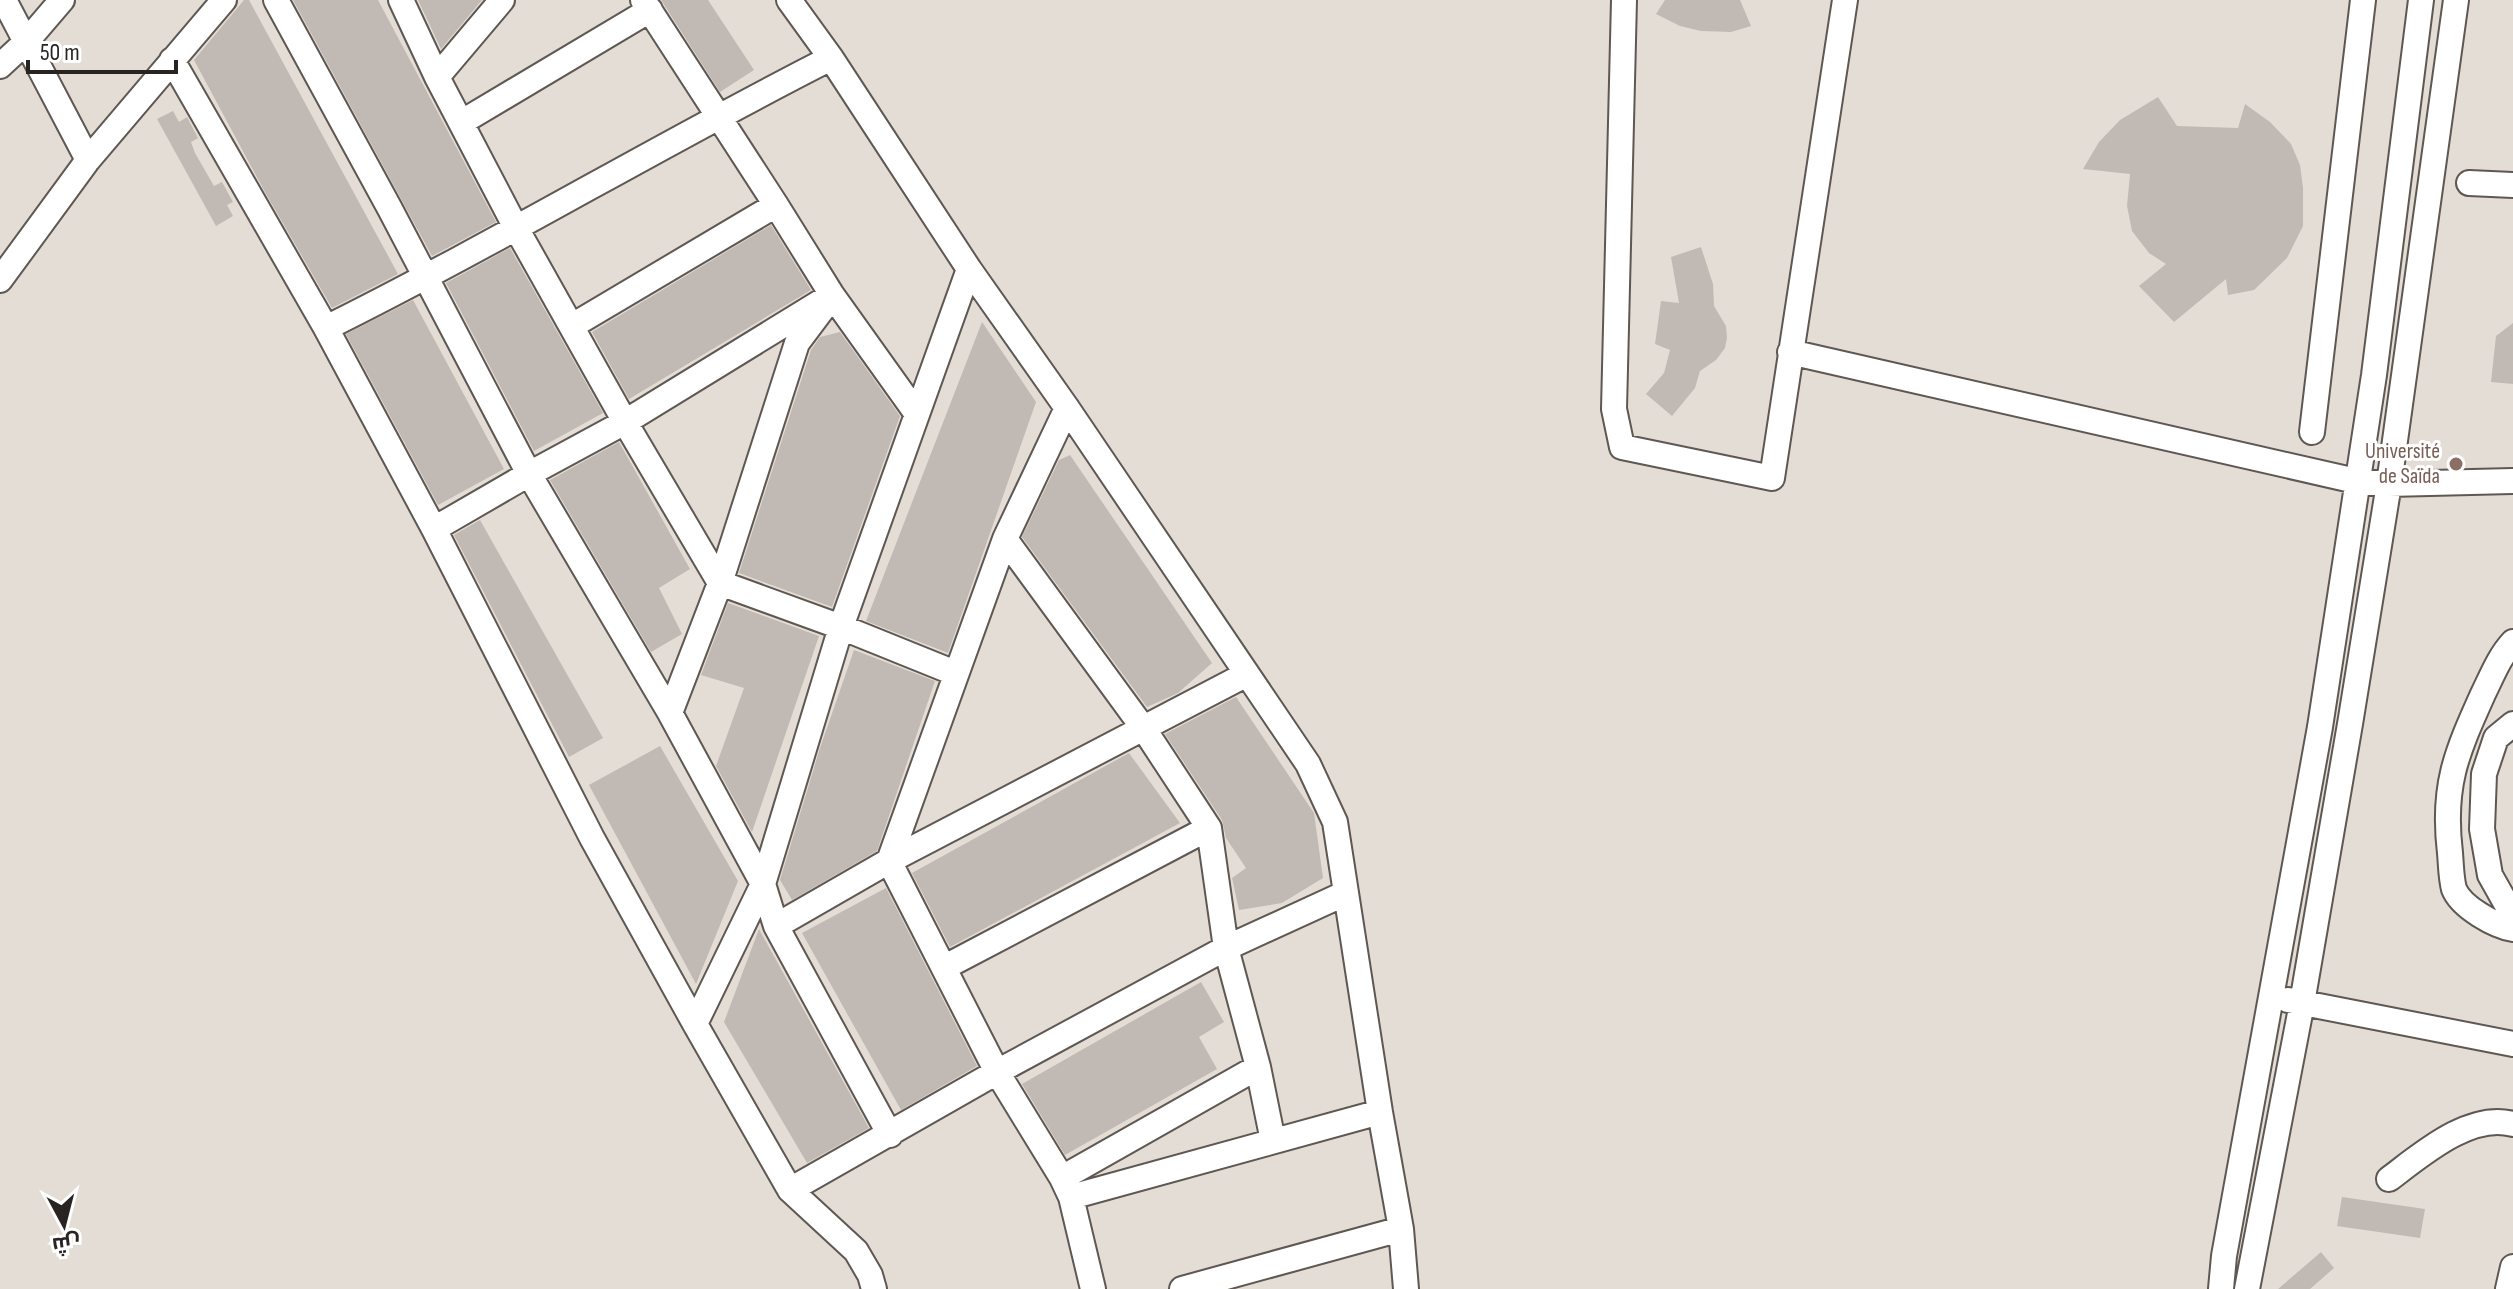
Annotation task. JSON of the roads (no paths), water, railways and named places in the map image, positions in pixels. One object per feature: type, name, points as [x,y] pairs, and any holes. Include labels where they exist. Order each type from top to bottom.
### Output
[{"type":"street","points":[[4,0],[88,160]]},
{"type":"street","points":[[0,79],[62,0]]},
{"type":"street","points":[[0,280],[88,160],[224,0]]},
{"type":"street","points":[[276,0],[529,474],[670,713],[763,884],[776,926],[890,1135]]},
{"type":"street","points":[[401,0],[437,77],[515,226],[720,583],[955,673]]},
{"type":"street","points":[[437,77],[502,0]]},
{"type":"street","points":[[789,0],[1308,764],[1335,822],[1401,1229],[1406,1289]]},
{"type":"street","points":[[1624,0],[1614,409],[1622,447],[1772,478],[1845,0]]},
{"type":"street","points":[[2312,432],[2363,0]]},
{"type":"street","points":[[2221,1289],[2224,1256],[2320,727],[2374,375],[2421,0]]},
{"type":"street","points":[[2247,1289],[2302,1003],[2389,484],[2456,0]]},
{"type":"street","points":[[462,122],[646,5],[832,295],[917,414]]},
{"type":"street","points":[[0,66],[26,42]]},
{"type":"street","points":[[326,328],[426,278],[717,116],[831,58]]},
{"type":"street","points":[[172,60],[326,328],[434,529],[592,838],[695,1024],[790,1190],[856,1251],[874,1289]]},
{"type":"street","points":[[2469,183],[2513,185]]},
{"type":"street","points":[[572,326],[776,205]]},
{"type":"street","points":[[695,1024],[763,884],[841,627],[969,269]]},
{"type":"street","points":[[434,529],[625,422],[832,295]]},
{"type":"street","points":[[670,713],[720,583],[797,343],[832,295]]},
{"type":"street","points":[[1790,352],[2356,481],[2389,484],[2513,481]]},
{"type":"street","points":[[1067,408],[1005,539],[889,861],[997,1072],[1066,1187],[1093,1289]]},
{"type":"street","points":[[1005,539],[1144,729],[1209,828],[1226,948],[1258,1067],[1273,1141]]},
{"type":"street","points":[[2513,642],[2502,654],[2460,746],[2451,772],[2446,822],[2455,891],[2481,917],[2513,929]]},
{"type":"street","points":[[776,926],[889,861],[1247,674]]},
{"type":"street","points":[[2513,724],[2496,738],[2484,774],[2482,829],[2490,875],[2513,916]]},
{"type":"street","points":[[945,967],[1209,828]]},
{"type":"street","points":[[790,1190],[997,1072],[1226,948],[1346,893]]},
{"type":"street","points":[[2272,996],[2513,1044]]},
{"type":"street","points":[[1066,1187],[1258,1067]]},
{"type":"street","points":[[1066,1187],[1273,1141],[1380,1112]]},
{"type":"street","points":[[2389,1179],[2440,1141],[2483,1123],[2513,1124]]},
{"type":"street","points":[[1182,1289],[1401,1229]]},
{"type":"street","points":[[2508,1289],[2513,1267]]},
{"type":"place","name":"Université de Saïda","points":[[2456,464]]}]
